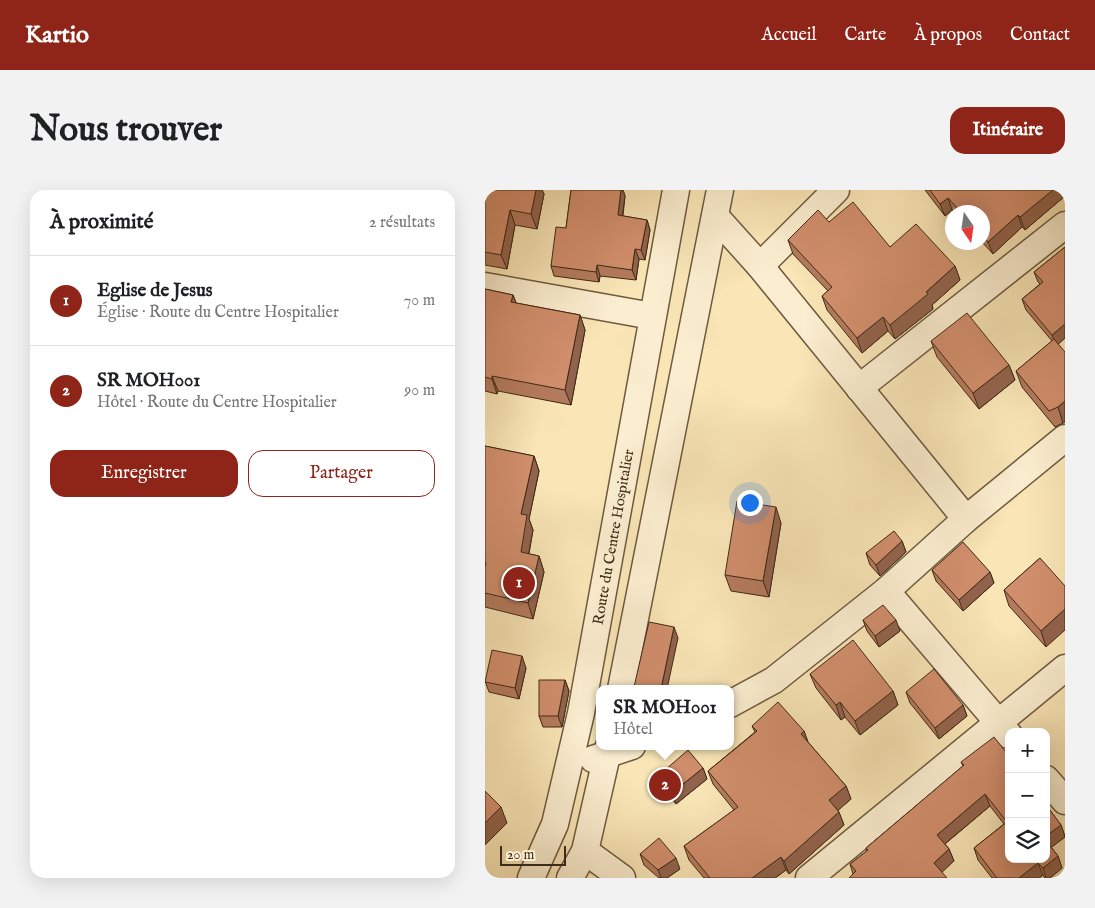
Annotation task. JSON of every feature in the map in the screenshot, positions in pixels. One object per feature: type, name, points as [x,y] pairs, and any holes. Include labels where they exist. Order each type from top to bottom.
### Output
[{"type":"street","name":"Route du Centre Hospitalier","points":[[531,878],[555,824],[581,713],[676,190]]},
{"type":"street","points":[[622,685],[719,190]]},
{"type":"street","points":[[760,266],[836,190]]},
{"type":"street","points":[[715,216],[760,266],[966,519]]},
{"type":"street","points":[[859,388],[1065,225]]},
{"type":"street","points":[[485,286],[653,316]]},
{"type":"street","points":[[734,702],[774,680],[886,591],[966,519],[1065,438]]},
{"type":"street","points":[[886,591],[1003,729]]},
{"type":"street","points":[[809,878],[1003,729],[1065,668]]},
{"type":"street","points":[[568,766],[608,751]]},
{"type":"street","points":[[570,878],[585,851],[608,751]]},
{"type":"street","points":[[1050,784],[1065,801]]},
{"type":"street","points":[[585,851],[622,878]]},
{"type":"building","points":[[485,190],[536,190],[531,214],[510,210],[501,255],[485,252]]},
{"type":"building","points":[[571,190],[621,190],[618,215],[647,220],[641,250],[635,249],[632,270],[597,265],[596,272],[551,266],[556,227],[566,228]]},
{"type":"building","points":[[930,190],[1053,190],[1020,217],[1018,215],[990,240],[990,205],[954,205],[948,198],[940,204]]},
{"type":"building","points":[[853,202],[890,247],[916,224],[955,266],[926,292],[928,294],[890,325],[883,317],[857,338],[822,296],[832,287],[788,240],[818,210],[829,222]]},
{"type":"building","points":[[1065,247],[1065,324],[1052,335],[1022,299],[1043,282],[1034,272]]},
{"type":"building","points":[[485,289],[513,295],[511,302],[580,315],[565,390],[492,376],[492,379],[485,377]]},
{"type":"building","points":[[967,313],[1009,365],[973,393],[931,341]]},
{"type":"building","points":[[1054,339],[1065,352],[1065,401],[1049,411],[1016,371]]},
{"type":"building","points":[[485,446],[534,456],[521,514],[527,515],[521,552],[539,556],[528,603],[485,593]]},
{"type":"building","points":[[737,501],[776,507],[763,581],[725,575]]},
{"type":"building","points":[[894,531],[902,541],[876,565],[866,553]]},
{"type":"building","points":[[963,542],[990,572],[959,600],[932,570]]},
{"type":"building","points":[[1040,558],[1065,586],[1065,609],[1041,631],[1004,590]]},
{"type":"building","points":[[883,605],[896,620],[875,636],[863,620]]},
{"type":"building","points":[[649,622],[674,627],[662,685],[634,685]]},
{"type":"building","points":[[853,640],[893,691],[855,721],[840,702],[836,705],[810,674]]},
{"type":"building","points":[[492,650],[522,656],[515,688],[485,682]]},
{"type":"building","points":[[934,669],[963,705],[935,728],[906,692]]},
{"type":"building","points":[[539,680],[565,680],[558,716],[539,716]]},
{"type":"building","points":[[778,702],[804,731],[801,734],[846,786],[829,800],[839,812],[784,861],[781,857],[752,878],[710,878],[684,846],[738,807],[708,771],[757,731],[752,726]]},
{"type":"building","points":[[994,737],[1005,751],[1005,819],[985,794],[937,835],[949,849],[934,863],[947,878],[849,878],[856,871],[850,864],[868,850],[866,848],[964,765],[961,762]]},
{"type":"building","points":[[688,750],[703,768],[672,793],[658,776]]},
{"type":"building","points":[[485,791],[501,807],[485,823]]},
{"type":"building","points":[[1050,810],[1061,825],[1050,833]]},
{"type":"building","points":[[1005,824],[1005,863],[1038,863],[1019,878],[997,878],[974,848]]},
{"type":"building","points":[[659,838],[676,858],[658,870],[640,854]]},
{"type":"building","points":[[1050,846],[1058,856],[1050,862]]},
{"type":"building","points":[[1038,863],[1049,863],[1043,868]]},
{"type":"place","name":"Eglise de Jesus","points":[[519,583]]},
{"type":"place","name":"SR MOH001","points":[[665,785]]}]
